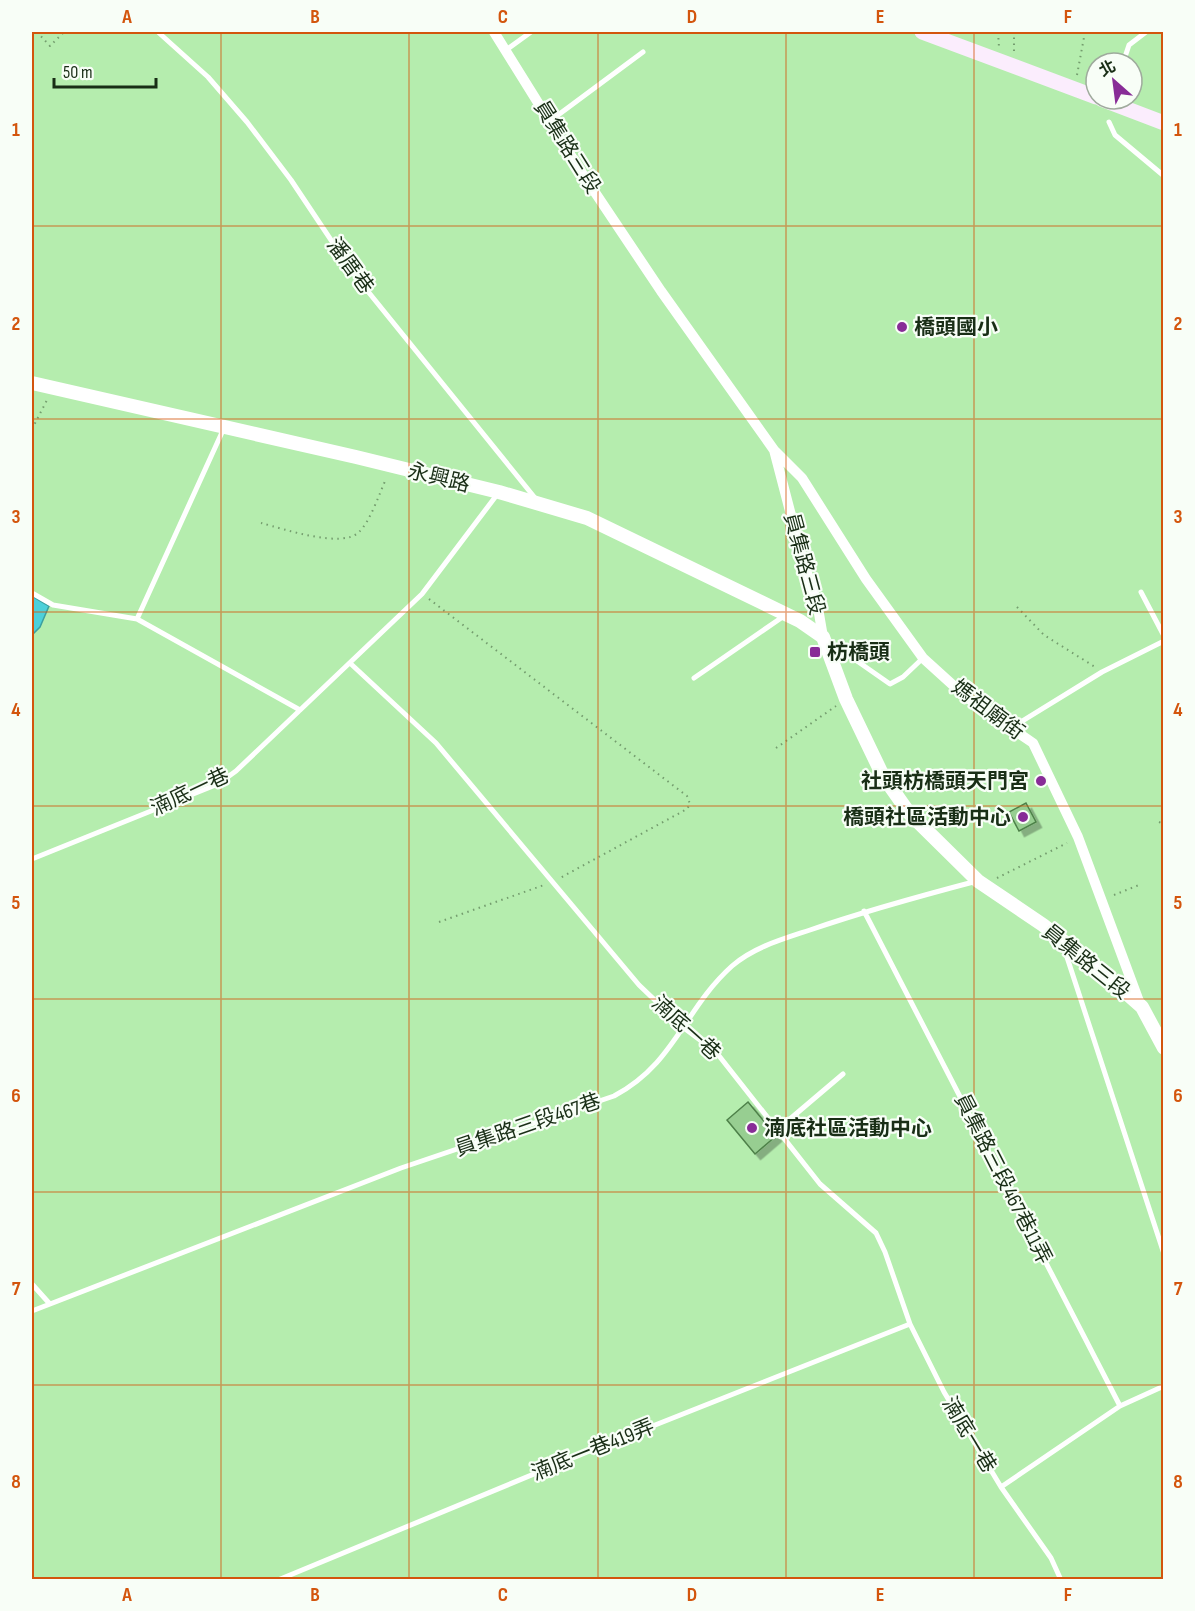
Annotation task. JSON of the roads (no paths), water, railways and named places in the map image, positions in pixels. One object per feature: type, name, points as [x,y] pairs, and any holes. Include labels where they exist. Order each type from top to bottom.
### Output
[{"type":"main road","points":[[922,32],[1084,93]]},
{"type":"main road","points":[[1132,111],[1164,123]]},
{"type":"street","name":"員集路三段","points":[[494,32],[661,291],[774,450],[803,561],[817,602],[823,637],[846,699],[883,777],[909,813],[978,881],[1062,940],[1142,1007],[1164,1048]]},
{"type":"street","name":"永興路","points":[[32,383],[224,429],[393,466],[499,492],[587,518],[786,614],[823,637]]},
{"type":"street","name":"媽祖廟街","points":[[774,450],[802,478],[866,579],[922,658],[966,696],[1033,743],[1077,837],[1142,1007]]},
{"type":"lane","name":"潘厝巷","points":[[158,32],[208,77],[247,122],[291,180],[353,273],[540,504]]},
{"type":"lane","points":[[506,50],[531,32]]},
{"type":"lane","points":[[1127,51],[1129,45],[1146,32]]},
{"type":"lane","points":[[550,121],[643,52]]},
{"type":"lane","points":[[1108,122],[1115,135],[1164,176]]},
{"type":"lane","points":[[136,619],[224,429]]},
{"type":"lane","name":"湳底一巷","points":[[32,859],[218,784],[236,771],[422,594],[499,492]]},
{"type":"lane","points":[[1141,592],[1164,636]]},
{"type":"lane","points":[[32,593],[53,605],[136,619],[300,710]]},
{"type":"lane","points":[[694,678],[786,614]]},
{"type":"lane","points":[[823,637],[890,684],[903,677],[922,658]]},
{"type":"lane","points":[[1010,728],[1102,672],[1164,641]]},
{"type":"lane","name":"湳底一巷","points":[[351,664],[436,743],[551,883],[639,985],[684,1028],[716,1052],[820,1184],[876,1233],[910,1324],[944,1392],[1001,1487],[1051,1558],[1061,1580]]},
{"type":"lane","name":"員集路三段467巷","points":[[32,1311],[401,1168],[614,1096],[636,1085],[658,1064],[704,996],[733,966],[767,945],[864,910],[978,881]]},
{"type":"lane","name":"員集路三段467巷11弄","points":[[864,910],[1120,1406]]},
{"type":"lane","points":[[1062,940],[1164,1254]]},
{"type":"lane","points":[[777,1130],[843,1074]]},
{"type":"lane","points":[[32,1284],[49,1303]]},
{"type":"lane","name":"湳底一巷419弄","points":[[278,1580],[581,1454],[910,1324]]},
{"type":"lane","points":[[1001,1487],[1120,1406],[1164,1386]]},
{"type":"water","points":[[32,596],[49,606],[40,627],[33,634]]},
{"type":"place","name":"橋頭國小","points":[[902,327]]},
{"type":"place","name":"枋橋頭","points":[[815,652]]},
{"type":"place","name":"社頭枋橋頭天門宮","points":[[1041,781]]},
{"type":"place","name":"橋頭社區活動中心","points":[[1023,817]]},
{"type":"place","name":"湳底社區活動中心","points":[[752,1128]]}]
